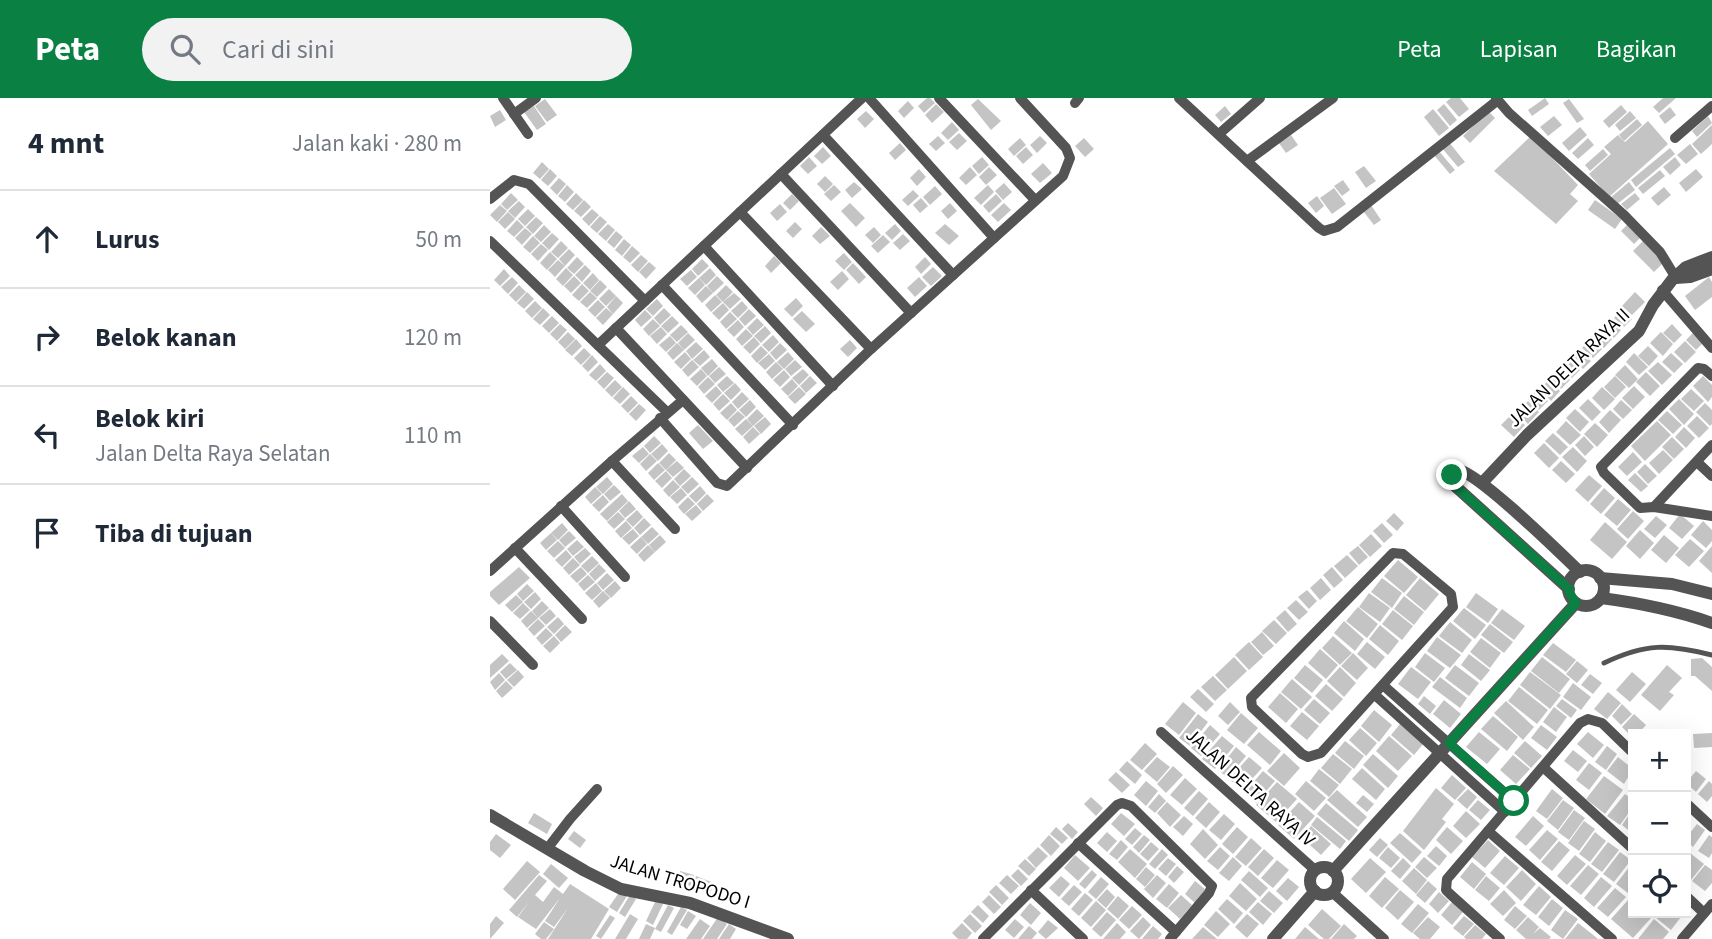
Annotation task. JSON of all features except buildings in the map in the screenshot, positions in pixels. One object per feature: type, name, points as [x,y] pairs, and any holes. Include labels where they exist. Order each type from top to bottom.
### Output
[{"type":"street","points":[[503,98],[528,134]]},
{"type":"street","points":[[513,114],[536,98]]},
{"type":"street","points":[[598,345],[862,98]]},
{"type":"street","points":[[869,98],[994,238]]},
{"type":"street","points":[[939,98],[1035,200]]},
{"type":"street","points":[[490,241],[598,345],[664,415],[717,483],[727,486],[871,349],[1063,176],[1069,167],[1070,158],[1066,148],[1020,98]]},
{"type":"street","points":[[1219,134],[1260,98]]},
{"type":"street","points":[[1247,161],[1333,98]]},
{"type":"street","points":[[1186,100],[1319,228],[1331,230],[1497,99],[1624,215],[1660,252],[1676,278]]},
{"type":"street","points":[[1675,138],[1712,106]]},
{"type":"street","points":[[822,135],[953,275]]},
{"type":"street","points":[[781,174],[911,313]]},
{"type":"street","points":[[490,199],[514,180],[528,184],[645,301]]},
{"type":"street","points":[[740,212],[871,349]]},
{"type":"street","points":[[704,246],[833,386]]},
{"type":"street","name":"JALAN DELTA RAYA II","points":[[1482,484],[1527,435],[1639,331],[1662,290],[1686,267],[1712,257]]},
{"type":"street","name":"JALAN DELTA RAYA II","points":[[1676,278],[1690,277],[1712,269]]},
{"type":"street","points":[[662,285],[793,425]]},
{"type":"street","points":[[1662,290],[1712,348]]},
{"type":"street","points":[[616,328],[747,468]]},
{"type":"street","points":[[1712,376],[1704,369],[1698,368],[1602,464],[1604,473],[1642,508],[1654,507],[1712,516]]},
{"type":"street","points":[[490,571],[683,400]]},
{"type":"street","points":[[1654,507],[1712,445]]},
{"type":"street","points":[[611,461],[675,529]]},
{"type":"street","points":[[1697,462],[1712,476]]},
{"type":"street","points":[[1569,589],[1454,485],[1452,475],[1459,470],[1482,484],[1580,572]]},
{"type":"street","points":[[561,506],[625,577]]},
{"type":"street","points":[[515,548],[582,619]]},
{"type":"street","points":[[1398,553],[1403,554],[1451,594],[1454,603],[1375,695],[1321,753],[1308,757],[1282,736],[1250,702],[1253,693],[1390,555],[1398,553]]},
{"type":"street","points":[[1601,578],[1604,588],[1601,598],[1593,605],[1581,606],[1576,603],[1569,589],[1572,578],[1580,572],[1591,571],[1601,578],[1672,584],[1712,594]]},
{"type":"street","points":[[1601,598],[1682,612],[1712,623]]},
{"type":"street","points":[[1333,871],[1576,603]]},
{"type":"street","points":[[490,621],[533,665]]},
{"type":"street","points":[[1384,686],[1505,812]]},
{"type":"street","points":[[1375,695],[1514,801]]},
{"type":"street","points":[[1500,939],[1450,894],[1445,884],[1447,879],[1580,723],[1588,719],[1602,723],[1628,748]]},
{"type":"street","name":"JALAN DELTA RAYA IV","points":[[1161,732],[1315,870]]},
{"type":"street","points":[[1543,767],[1628,844]]},
{"type":"street","points":[[547,849],[570,818],[597,789]]},
{"type":"street","points":[[990,937],[1031,890],[1078,843],[1117,805],[1122,803],[1130,806],[1212,886],[1173,936],[1078,843]]},
{"type":"street","points":[[1691,808],[1712,827]]},
{"type":"street","name":"JALAN TROPODO I","points":[[490,815],[621,889],[690,903],[788,939]]},
{"type":"street","points":[[1488,831],[1612,939]]},
{"type":"street","points":[[1324,867],[1333,871],[1337,879],[1336,888],[1332,892],[1324,895],[1315,891],[1310,883],[1315,870],[1324,867]]},
{"type":"street","points":[[1031,890],[1083,939]]},
{"type":"street","points":[[1273,939],[1315,891]]},
{"type":"street","points":[[1332,892],[1384,939]]},
{"type":"street","points":[[1691,901],[1704,913]]},
{"type":"street","points":[[1682,939],[1712,904]]},
{"type":"lane","points":[[1604,663],[1630,650],[1676,646],[1712,655]]},
{"type":"route","points":[[1452,475],[1454,485],[1569,589],[1576,603],[1449,743],[1514,801]]}]
